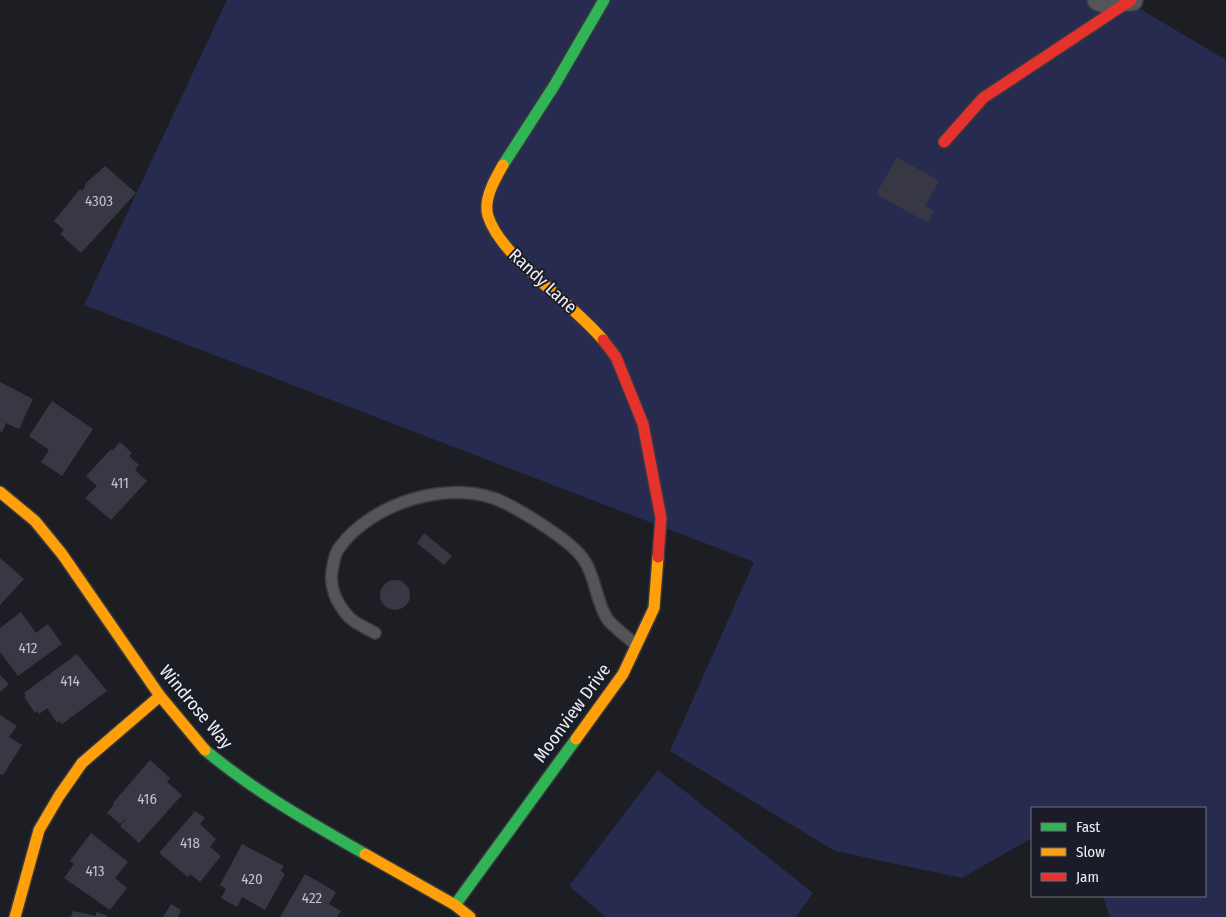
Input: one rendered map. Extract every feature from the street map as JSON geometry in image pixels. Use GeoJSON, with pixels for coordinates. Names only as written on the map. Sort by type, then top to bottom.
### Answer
{"type":"FeatureCollection","features":[{"type":"Feature","properties":{"kind":"street","name":"Randy Lane"},"geometry":{"type":"LineString","coordinates":[[604,0],[554,86],[503,164],[490,189],[488,215],[507,249],[589,323],[616,358],[644,424],[661,518]]}},
{"type":"Feature","properties":{"kind":"street"},"geometry":{"type":"LineString","coordinates":[[1098,0],[1104,2],[1132,0]]}},
{"type":"Feature","properties":{"kind":"street"},"geometry":{"type":"LineString","coordinates":[[944,142],[983,98],[1132,0]]}},
{"type":"Feature","properties":{"kind":"street","name":"Windrose Way"},"geometry":{"type":"LineString","coordinates":[[0,492],[35,521],[51,541],[160,696],[203,748],[236,777],[298,816],[455,905],[470,917]]}},
{"type":"Feature","properties":{"kind":"street","name":"Moonview Drive"},"geometry":{"type":"LineString","coordinates":[[455,905],[623,674],[654,608],[661,518]]}},
{"type":"Feature","properties":{"kind":"street"},"geometry":{"type":"LineString","coordinates":[[15,917],[40,830],[58,796],[82,763],[160,696]]}},
{"type":"Feature","properties":{"kind":"lane"},"geometry":{"type":"LineString","coordinates":[[375,633],[350,618],[334,596],[330,576],[338,549],[368,518],[403,502],[442,494],[475,492],[504,502],[533,519],[557,536],[584,560],[608,619],[636,645]]}},
{"type":"Feature","properties":{"kind":"shaded area"},"geometry":{"type":"Polygon","coordinates":[[[227,0],[1125,0],[1226,60],[1226,917],[1110,917],[1103,897],[1206,897],[1206,807],[1031,807],[1031,839],[962,878],[835,851],[670,751],[754,562],[84,305],[227,0]]]}},
{"type":"Feature","properties":{"kind":"shaded area"},"geometry":{"type":"Polygon","coordinates":[[[658,770],[813,893],[796,917],[606,917],[569,886],[658,770]]]}},
{"type":"Feature","properties":{"kind":"building"},"geometry":{"type":"Polygon","coordinates":[[[897,157],[939,181],[925,206],[934,211],[928,223],[876,194],[897,157]]]}},
{"type":"Feature","properties":{"kind":"building"},"geometry":{"type":"Polygon","coordinates":[[[105,166],[136,193],[81,253],[60,234],[64,230],[54,221],[80,189],[82,191],[85,184],[105,166]]]}},
{"type":"Feature","properties":{"kind":"building"},"geometry":{"type":"Polygon","coordinates":[[[0,382],[33,399],[19,429],[6,423],[2,432],[0,431],[0,382]]]}},
{"type":"Feature","properties":{"kind":"building"},"geometry":{"type":"Polygon","coordinates":[[[52,401],[93,429],[62,476],[41,462],[49,450],[29,436],[52,401]]]}},
{"type":"Feature","properties":{"kind":"building"},"geometry":{"type":"Polygon","coordinates":[[[120,442],[132,453],[129,456],[139,465],[135,470],[147,481],[111,520],[85,498],[97,486],[86,476],[120,442]]]}},
{"type":"Feature","properties":{"kind":"building"},"geometry":{"type":"Polygon","coordinates":[[[424,533],[452,556],[444,565],[417,543],[424,533]]]}},
{"type":"Feature","properties":{"kind":"building"},"geometry":{"type":"Polygon","coordinates":[[[0,558],[24,579],[0,605],[0,558]]]}},
{"type":"Feature","properties":{"kind":"building"},"geometry":{"type":"Polygon","coordinates":[[[395,580],[401,581],[409,589],[409,601],[401,609],[395,610],[389,609],[381,601],[380,595],[381,589],[389,581],[395,580]]]}},
{"type":"Feature","properties":{"kind":"building"},"geometry":{"type":"Polygon","coordinates":[[[21,612],[36,633],[48,624],[62,644],[18,676],[0,652],[0,628],[21,612]]]}},
{"type":"Feature","properties":{"kind":"building"},"geometry":{"type":"Polygon","coordinates":[[[77,654],[107,691],[62,724],[59,721],[57,723],[47,708],[39,714],[37,711],[35,713],[24,697],[26,696],[24,693],[77,654]]]}},
{"type":"Feature","properties":{"kind":"building"},"geometry":{"type":"Polygon","coordinates":[[[0,675],[9,684],[0,692],[0,675]]]}},
{"type":"Feature","properties":{"kind":"building"},"geometry":{"type":"Polygon","coordinates":[[[0,715],[17,726],[9,737],[22,745],[3,775],[0,774],[0,715]]]}},
{"type":"Feature","properties":{"kind":"building"},"geometry":{"type":"Polygon","coordinates":[[[150,760],[170,778],[167,782],[182,795],[139,843],[120,826],[128,817],[120,824],[107,813],[113,803],[150,760]]]}},
{"type":"Feature","properties":{"kind":"building"},"geometry":{"type":"Polygon","coordinates":[[[195,811],[205,818],[200,824],[216,839],[210,847],[221,856],[200,882],[190,874],[188,877],[159,853],[195,811]]]}},
{"type":"Feature","properties":{"kind":"building"},"geometry":{"type":"Polygon","coordinates":[[[91,833],[128,862],[115,878],[127,888],[110,910],[64,878],[74,864],[70,861],[91,833]]]}},
{"type":"Feature","properties":{"kind":"building"},"geometry":{"type":"Polygon","coordinates":[[[242,844],[284,866],[281,871],[285,874],[265,910],[242,897],[237,907],[221,898],[226,889],[220,885],[242,844]]]}},
{"type":"Feature","properties":{"kind":"building"},"geometry":{"type":"Polygon","coordinates":[[[305,874],[336,892],[329,904],[341,911],[337,917],[280,917],[305,874]]]}},
{"type":"Feature","properties":{"kind":"building"},"geometry":{"type":"Polygon","coordinates":[[[171,904],[181,910],[178,917],[163,917],[171,904]]]}},
{"type":"Feature","properties":{"kind":"building"},"geometry":{"type":"Polygon","coordinates":[[[73,911],[96,916],[96,912],[107,915],[107,917],[71,917],[73,911]]]}},
{"type":"Feature","properties":{"kind":"traffic: fast"},"geometry":{"type":"LineString","coordinates":[[503,165],[554,86],[604,0]]}},
{"type":"Feature","properties":{"kind":"traffic: fast"},"geometry":{"type":"LineString","coordinates":[[455,905],[576,739]]}},
{"type":"Feature","properties":{"kind":"traffic: fast"},"geometry":{"type":"LineString","coordinates":[[205,750],[262,792],[365,854]]}},
{"type":"Feature","properties":{"kind":"traffic: slow"},"geometry":{"type":"LineString","coordinates":[[503,165],[488,196],[487,203],[488,216],[495,232],[522,264],[603,340]]}},
{"type":"Feature","properties":{"kind":"traffic: slow"},"geometry":{"type":"LineString","coordinates":[[0,492],[35,521],[62,554],[160,696],[205,750]]}},
{"type":"Feature","properties":{"kind":"traffic: slow"},"geometry":{"type":"LineString","coordinates":[[576,739],[623,674],[654,608],[658,557]]}},
{"type":"Feature","properties":{"kind":"traffic: slow"},"geometry":{"type":"LineString","coordinates":[[15,917],[39,830],[59,796],[82,763],[160,696]]}},
{"type":"Feature","properties":{"kind":"traffic: slow"},"geometry":{"type":"LineString","coordinates":[[365,854],[455,905],[470,917]]}},
{"type":"Feature","properties":{"kind":"traffic: jam"},"geometry":{"type":"LineString","coordinates":[[944,142],[983,98],[1131,0]]}},
{"type":"Feature","properties":{"kind":"traffic: jam"},"geometry":{"type":"LineString","coordinates":[[603,340],[616,357],[643,424],[661,518],[658,557]]}}]}
